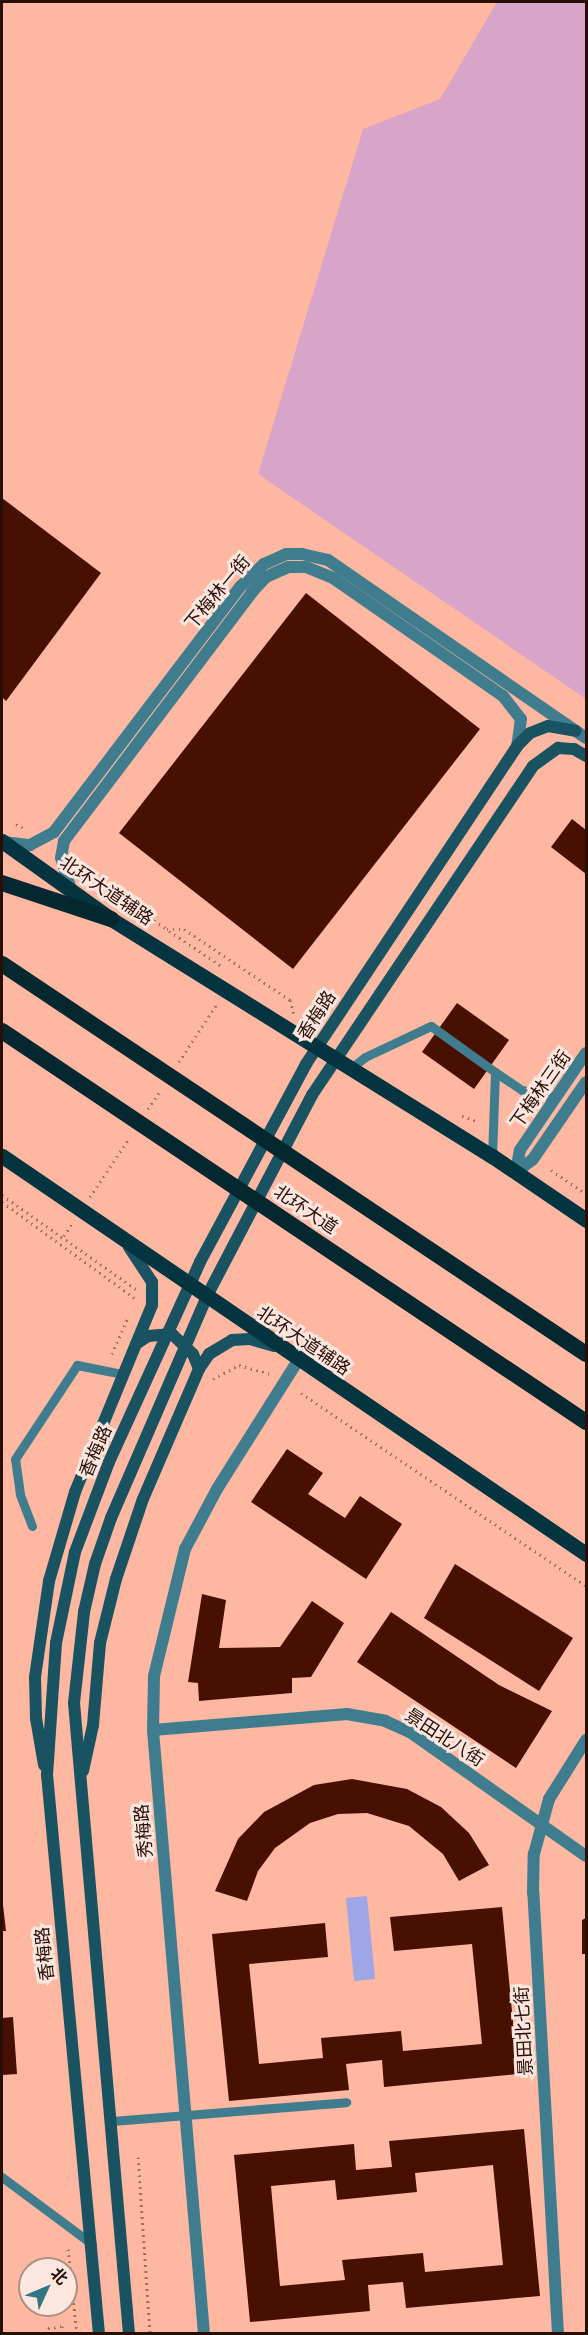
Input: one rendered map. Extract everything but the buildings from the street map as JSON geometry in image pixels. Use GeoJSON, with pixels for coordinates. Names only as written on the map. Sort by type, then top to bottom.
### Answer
{"type":"FeatureCollection","features":[{"type":"Feature","properties":{"kind":"highway"},"geometry":{"type":"LineString","coordinates":[[2,883],[111,919]]}},
{"type":"Feature","properties":{"kind":"highway","name":"北环大道"},"geometry":{"type":"LineString","coordinates":[[2,964],[586,1354]]}},
{"type":"Feature","properties":{"kind":"highway","name":"北环大道"},"geometry":{"type":"LineString","coordinates":[[2,1031],[586,1422]]}},
{"type":"Feature","properties":{"kind":"highway"},"geometry":{"type":"LineString","coordinates":[[571,1412],[586,1430]]}},
{"type":"Feature","properties":{"kind":"main road","name":"香梅路"},"geometry":{"type":"LineString","coordinates":[[99,2334],[92,2244],[58,1924],[47,1775],[49,1717],[62,1607],[75,1552],[105,1473],[217,1229],[326,1032],[517,746],[539,729],[558,726],[576,731]]}},
{"type":"Feature","properties":{"kind":"main road"},"geometry":{"type":"LineString","coordinates":[[129,2334],[74,1702],[84,1612],[95,1564],[120,1497],[208,1294],[270,1170],[344,1045],[528,773],[556,749],[574,749],[586,756]]}},
{"type":"Feature","properties":{"kind":"main road","name":"北环大道辅路"},"geometry":{"type":"LineString","coordinates":[[2,842],[111,919],[492,1156],[586,1220]]}},
{"type":"Feature","properties":{"kind":"main road","name":"北环大道辅路"},"geometry":{"type":"LineString","coordinates":[[2,1156],[586,1554]]}},
{"type":"Feature","properties":{"kind":"main road"},"geometry":{"type":"LineString","coordinates":[[47,1775],[36,1718],[35,1677],[43,1611],[58,1542],[152,1305],[152,1282],[121,1238]]}},
{"type":"Feature","properties":{"kind":"main road"},"geometry":{"type":"LineString","coordinates":[[136,1344],[159,1333],[172,1334],[193,1354],[198,1369]]}},
{"type":"Feature","properties":{"kind":"main road"},"geometry":{"type":"LineString","coordinates":[[81,1778],[92,1733],[100,1643],[117,1579],[143,1500],[198,1369],[209,1354],[232,1340],[250,1339],[284,1349]]}},
{"type":"Feature","properties":{"kind":"street","name":"下梅林一街"},"geometry":{"type":"LineString","coordinates":[[2,842],[30,844],[54,832],[241,586],[264,564],[286,555],[328,560],[586,738]]}},
{"type":"Feature","properties":{"kind":"street","name":"下梅林一街"},"geometry":{"type":"LineString","coordinates":[[72,891],[62,865],[64,841],[252,592],[266,577],[288,567],[306,567],[333,578],[503,696],[521,719],[517,746]]}},
{"type":"Feature","properties":{"kind":"street","name":"下梅林三街"},"geometry":{"type":"LineString","coordinates":[[516,1172],[520,1149],[586,1053]]}},
{"type":"Feature","properties":{"kind":"street","name":"下梅林三街"},"geometry":{"type":"LineString","coordinates":[[516,1172],[533,1159],[586,1082]]}},
{"type":"Feature","properties":{"kind":"street","name":"秀梅路"},"geometry":{"type":"LineString","coordinates":[[204,2334],[153,1730],[154,1676],[185,1550],[217,1489],[299,1359]]}},
{"type":"Feature","properties":{"kind":"street","name":"景田北八街"},"geometry":{"type":"LineString","coordinates":[[153,1730],[347,1714],[372,1717],[410,1732],[586,1856]]}},
{"type":"Feature","properties":{"kind":"street","name":"景田北七街"},"geometry":{"type":"LineString","coordinates":[[558,2334],[533,1893],[540,1822],[555,1788],[586,1740]]}},
{"type":"Feature","properties":{"kind":"lane"},"geometry":{"type":"LineString","coordinates":[[351,1068],[365,1057],[430,1026],[522,1090],[556,1098]]}},
{"type":"Feature","properties":{"kind":"lane"},"geometry":{"type":"LineString","coordinates":[[492,1156],[495,1072]]}},
{"type":"Feature","properties":{"kind":"lane"},"geometry":{"type":"LineString","coordinates":[[32,1526],[20,1494],[15,1459],[77,1365],[123,1374]]}},
{"type":"Feature","properties":{"kind":"lane"},"geometry":{"type":"LineString","coordinates":[[112,2121],[346,2102]]}},
{"type":"Feature","properties":{"kind":"lane"},"geometry":{"type":"LineString","coordinates":[[2,2177],[92,2244]]}},
{"type":"Feature","properties":{"kind":"path"},"geometry":{"type":"LineString","coordinates":[[89,877],[227,970]]}},
{"type":"Feature","properties":{"kind":"path"},"geometry":{"type":"LineString","coordinates":[[167,930],[184,929],[290,1000],[294,1014]]}},
{"type":"Feature","properties":{"kind":"path"},"geometry":{"type":"LineString","coordinates":[[172,1072],[224,995]]}},
{"type":"Feature","properties":{"kind":"path"},"geometry":{"type":"LineString","coordinates":[[147,1111],[166,1082]]}},
{"type":"Feature","properties":{"kind":"path"},"geometry":{"type":"LineString","coordinates":[[83,1207],[134,1130]]}},
{"type":"Feature","properties":{"kind":"path"},"geometry":{"type":"LineString","coordinates":[[551,1170],[586,1194]]}},
{"type":"Feature","properties":{"kind":"path"},"geometry":{"type":"LineString","coordinates":[[2,1195],[64,1236],[134,1286],[139,1292],[112,1354]]}},
{"type":"Feature","properties":{"kind":"path"},"geometry":{"type":"LineString","coordinates":[[2,1202],[136,1299]]}},
{"type":"Feature","properties":{"kind":"path"},"geometry":{"type":"LineString","coordinates":[[64,1236],[77,1217]]}},
{"type":"Feature","properties":{"kind":"path"},"geometry":{"type":"LineString","coordinates":[[209,1383],[218,1373],[239,1365],[271,1374]]}},
{"type":"Feature","properties":{"kind":"path"},"geometry":{"type":"LineString","coordinates":[[301,1393],[586,1586]]}},
{"type":"Feature","properties":{"kind":"path"},"geometry":{"type":"LineString","coordinates":[[138,2157],[150,2334]]}},
{"type":"Feature","properties":{"kind":"path"},"geometry":{"type":"LineString","coordinates":[[68,2249],[77,2334]]}},
{"type":"Feature","properties":{"kind":"path"},"geometry":{"type":"LineString","coordinates":[[48,2334],[48,2328],[62,2326],[63,2334]]}},
{"type":"Feature","properties":{"kind":"shaded area"},"geometry":{"type":"Polygon","coordinates":[[[497,2],[586,2],[586,699],[258,474],[363,129],[440,99],[497,2]]]}},
{"type":"Feature","properties":{"kind":"water"},"geometry":{"type":"Polygon","coordinates":[[[367,1896],[375,1979],[354,1981],[346,1898],[367,1896]]]}}]}
